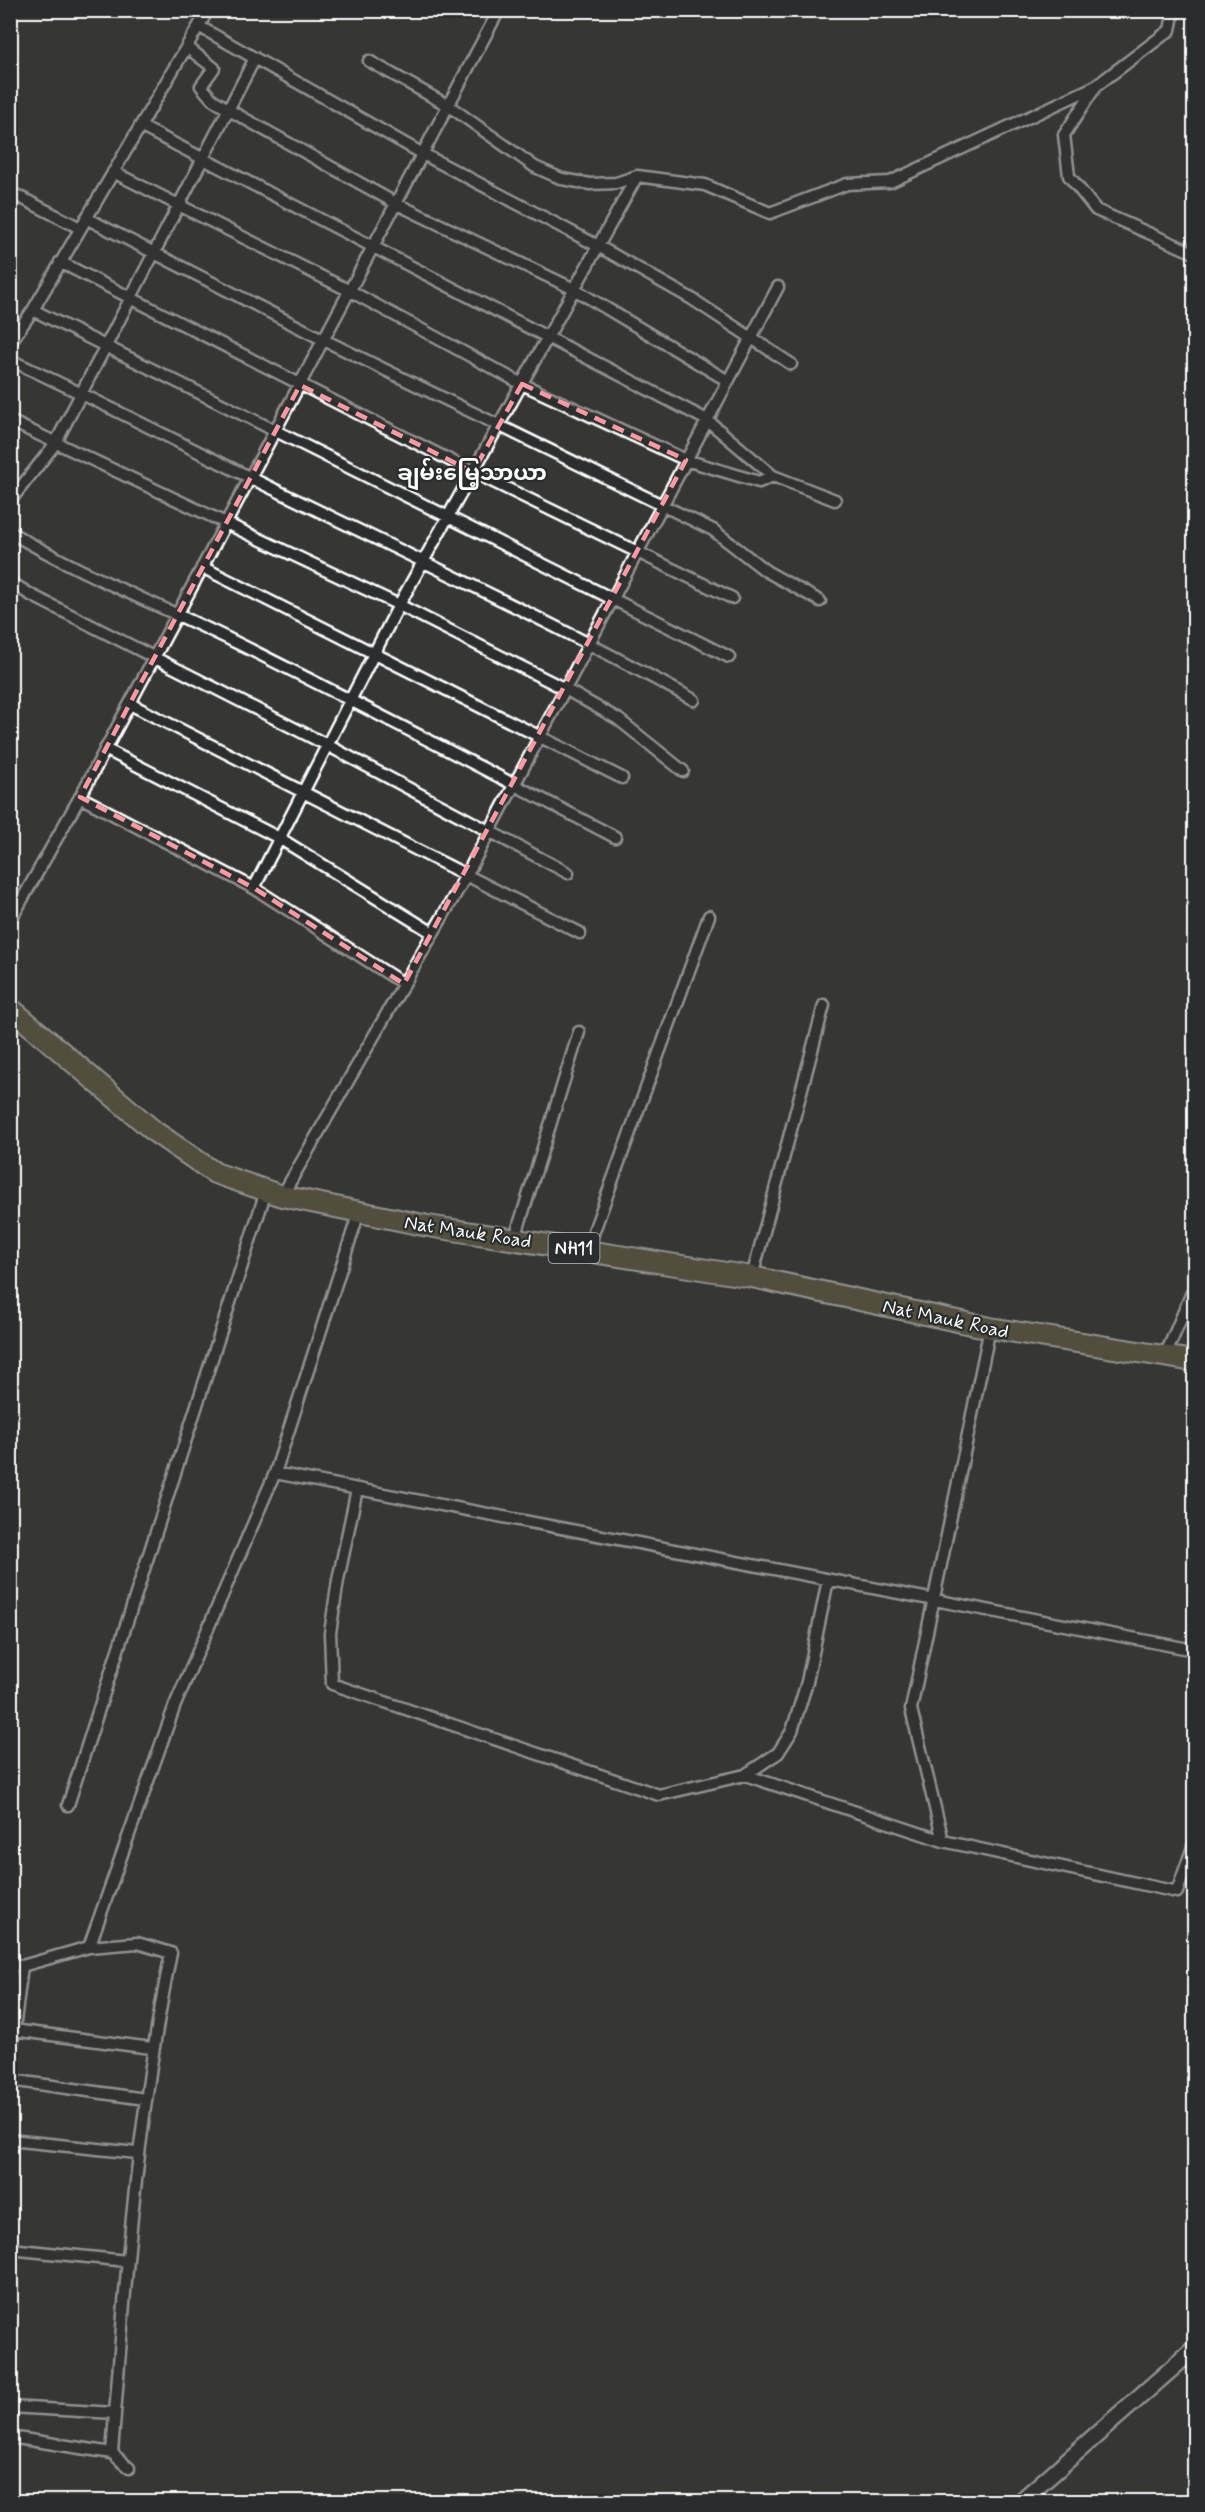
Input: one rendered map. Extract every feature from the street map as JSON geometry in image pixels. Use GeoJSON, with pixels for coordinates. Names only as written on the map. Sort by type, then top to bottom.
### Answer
{"type":"FeatureCollection","features":[{"type":"Feature","properties":{"kind":"highway","name":"Nat Mauk Road"},"geometry":{"type":"LineString","coordinates":[[10,1008],[155,1132],[214,1173],[274,1194],[428,1226],[752,1277],[990,1328],[1194,1361]]}},
{"type":"Feature","properties":{"kind":"street"},"geometry":{"type":"LineString","coordinates":[[10,343],[33,310],[188,48],[208,10]]}},
{"type":"Feature","properties":{"kind":"street"},"geometry":{"type":"LineString","coordinates":[[10,921],[130,704],[499,10]]}},
{"type":"Feature","properties":{"kind":"street"},"geometry":{"type":"LineString","coordinates":[[369,61],[449,106],[535,167],[562,179],[590,184],[616,183],[637,176],[705,185],[770,213],[847,184],[890,182],[1096,86],[1170,30],[1174,10]]}},
{"type":"Feature","properties":{"kind":"street"},"geometry":{"type":"LineString","coordinates":[[200,27],[423,154],[598,246],[692,299],[791,364]]}},
{"type":"Feature","properties":{"kind":"street"},"geometry":{"type":"LineString","coordinates":[[188,48],[214,68],[201,86],[212,99],[229,110],[397,204],[574,289],[728,381]]}},
{"type":"Feature","properties":{"kind":"street"},"geometry":{"type":"LineString","coordinates":[[10,501],[55,444],[156,254],[255,58]]}},
{"type":"Feature","properties":{"kind":"street"},"geometry":{"type":"LineString","coordinates":[[1096,86],[1064,135],[1069,176],[1096,210],[1194,254]]}},
{"type":"Feature","properties":{"kind":"street"},"geometry":{"type":"LineString","coordinates":[[140,126],[375,245],[546,339],[707,420],[773,476],[835,500]]}},
{"type":"Feature","properties":{"kind":"street"},"geometry":{"type":"LineString","coordinates":[[113,172],[350,291],[522,384],[687,460],[759,482],[773,476]]}},
{"type":"Feature","properties":{"kind":"street"},"geometry":{"type":"LineString","coordinates":[[254,888],[399,605],[637,176]]}},
{"type":"Feature","properties":{"kind":"street"},"geometry":{"type":"LineString","coordinates":[[10,192],[80,228]]}},
{"type":"Feature","properties":{"kind":"street"},"geometry":{"type":"LineString","coordinates":[[86,218],[324,340],[713,530],[766,571],[820,601]]}},
{"type":"Feature","properties":{"kind":"street"},"geometry":{"type":"LineString","coordinates":[[60,262],[473,472],[638,550],[732,598]]}},
{"type":"Feature","properties":{"kind":"street"},"geometry":{"type":"LineString","coordinates":[[68,1805],[274,1194],[404,984],[467,874],[778,286]]}},
{"type":"Feature","properties":{"kind":"street"},"geometry":{"type":"LineString","coordinates":[[33,310],[447,519],[613,598],[729,657]]}},
{"type":"Feature","properties":{"kind":"street"},"geometry":{"type":"LineString","coordinates":[[10,360],[82,392],[250,478],[590,642],[694,700]]}},
{"type":"Feature","properties":{"kind":"street"},"geometry":{"type":"LineString","coordinates":[[10,421],[399,605],[565,689],[618,719],[684,771]]}},
{"type":"Feature","properties":{"kind":"street"},"geometry":{"type":"LineString","coordinates":[[10,532],[54,558],[178,614],[350,699],[615,837]]}},
{"type":"Feature","properties":{"kind":"street"},"geometry":{"type":"LineString","coordinates":[[202,567],[622,778]]}},
{"type":"Feature","properties":{"kind":"street"},"geometry":{"type":"LineString","coordinates":[[10,582],[153,659],[327,745],[568,873]]}},
{"type":"Feature","properties":{"kind":"street"},"geometry":{"type":"LineString","coordinates":[[130,704],[580,933]]}},
{"type":"Feature","properties":{"kind":"street"},"geometry":{"type":"LineString","coordinates":[[105,749],[279,838],[433,933]]}},
{"type":"Feature","properties":{"kind":"street"},"geometry":{"type":"LineString","coordinates":[[80,797],[254,888],[404,984]]}},
{"type":"Feature","properties":{"kind":"street"},"geometry":{"type":"LineString","coordinates":[[587,1250],[709,916]]}},
{"type":"Feature","properties":{"kind":"street"},"geometry":{"type":"LineString","coordinates":[[752,1277],[824,1005]]}},
{"type":"Feature","properties":{"kind":"street"},"geometry":{"type":"LineString","coordinates":[[515,1238],[579,1032]]}},
{"type":"Feature","properties":{"kind":"street"},"geometry":{"type":"LineString","coordinates":[[89,1947],[174,1705],[275,1473],[359,1212]]}},
{"type":"Feature","properties":{"kind":"street"},"geometry":{"type":"LineString","coordinates":[[1165,1356],[1194,1288]]}},
{"type":"Feature","properties":{"kind":"street"},"geometry":{"type":"LineString","coordinates":[[943,1841],[911,1709],[990,1328]]}},
{"type":"Feature","properties":{"kind":"street"},"geometry":{"type":"LineString","coordinates":[[275,1473],[1194,1650]]}},
{"type":"Feature","properties":{"kind":"street"},"geometry":{"type":"LineString","coordinates":[[357,1489],[338,1580],[330,1633],[332,1684],[659,1796],[745,1775],[778,1753],[792,1731],[807,1682],[828,1580]]}},
{"type":"Feature","properties":{"kind":"street"},"geometry":{"type":"LineString","coordinates":[[745,1775],[943,1841],[1177,1892],[1194,1844]]}},
{"type":"Feature","properties":{"kind":"street"},"geometry":{"type":"LineString","coordinates":[[10,2061],[16,1964],[89,1947],[137,1943],[171,1953],[151,2048],[137,2153],[112,2453]]}},
{"type":"Feature","properties":{"kind":"street"},"geometry":{"type":"LineString","coordinates":[[13,2030],[151,2048]]}},
{"type":"Feature","properties":{"kind":"street"},"geometry":{"type":"LineString","coordinates":[[10,2080],[145,2099]]}},
{"type":"Feature","properties":{"kind":"street"},"geometry":{"type":"LineString","coordinates":[[10,2140],[137,2153]]}},
{"type":"Feature","properties":{"kind":"street"},"geometry":{"type":"LineString","coordinates":[[10,2249],[127,2261]]}},
{"type":"Feature","properties":{"kind":"street"},"geometry":{"type":"LineString","coordinates":[[1020,2502],[1194,2349]]}},
{"type":"Feature","properties":{"kind":"street"},"geometry":{"type":"LineString","coordinates":[[10,2407],[115,2413]]}},
{"type":"Feature","properties":{"kind":"street"},"geometry":{"type":"LineString","coordinates":[[10,2437],[112,2453],[129,2468]]}},
{"type":"Feature","properties":{"kind":"highlighted area"},"geometry":{"type":"Polygon","coordinates":[[[522,384],[686,460],[404,984],[254,888],[80,797],[300,385],[473,472],[522,384]]]}},
{"type":"Feature","properties":{"kind":"district","name":"ချမ်းမြေ့သာယာ"},"geometry":{"type":"Point","coordinates":[472,472]}}]}
